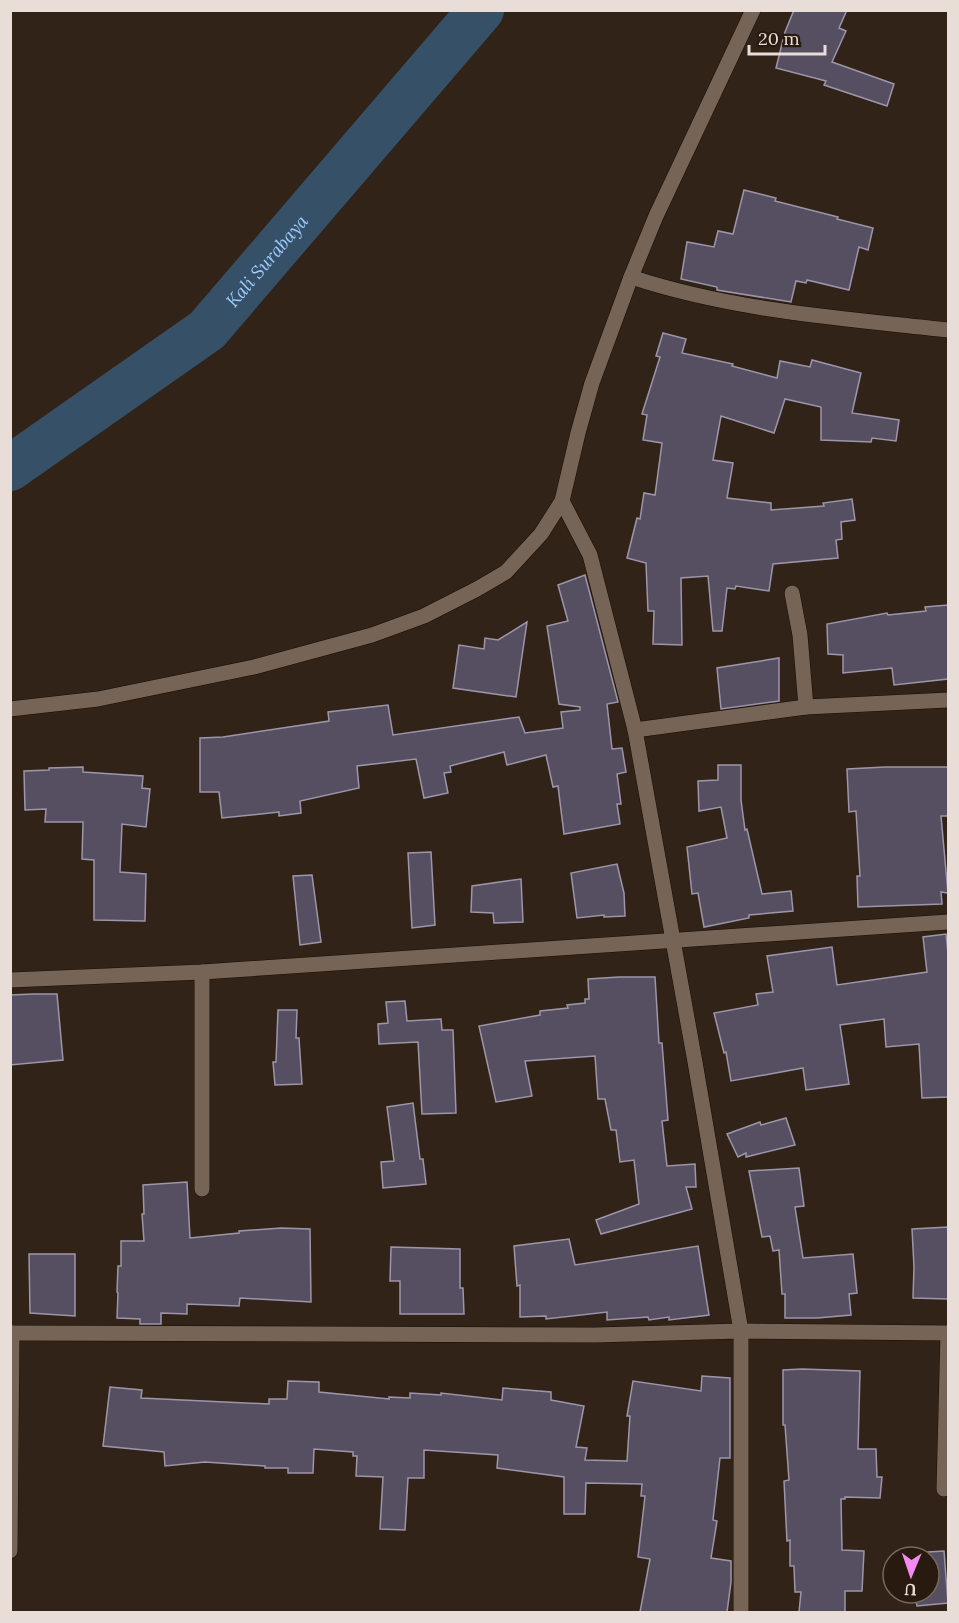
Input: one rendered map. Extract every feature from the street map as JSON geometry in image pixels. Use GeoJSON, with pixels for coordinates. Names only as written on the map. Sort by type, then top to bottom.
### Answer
{"type":"FeatureCollection","features":[{"type":"Feature","properties":{"kind":"street"},"geometry":{"type":"LineString","coordinates":[[10,709],[98,699],[254,667],[372,635],[424,616],[506,572],[541,534],[562,501],[592,383],[631,277],[656,216],[753,10]]}},
{"type":"Feature","properties":{"kind":"street"},"geometry":{"type":"LineString","coordinates":[[631,277],[669,290],[742,306],[948,330]]}},
{"type":"Feature","properties":{"kind":"street"},"geometry":{"type":"LineString","coordinates":[[562,501],[590,555],[635,730],[741,1331],[741,1612]]}},
{"type":"Feature","properties":{"kind":"street"},"geometry":{"type":"LineString","coordinates":[[792,594],[800,635],[806,707]]}},
{"type":"Feature","properties":{"kind":"street"},"geometry":{"type":"LineString","coordinates":[[635,730],[806,707],[948,700]]}},
{"type":"Feature","properties":{"kind":"street"},"geometry":{"type":"LineString","coordinates":[[10,980],[202,972],[948,922]]}},
{"type":"Feature","properties":{"kind":"street"},"geometry":{"type":"LineString","coordinates":[[202,972],[202,1189]]}},
{"type":"Feature","properties":{"kind":"street"},"geometry":{"type":"LineString","coordinates":[[10,1551],[11,1333],[595,1335],[741,1331],[948,1333],[944,1489]]}},
{"type":"Feature","properties":{"kind":"building"},"geometry":{"type":"Polygon","coordinates":[[[794,10],[847,10],[839,28],[846,31],[832,62],[894,84],[887,106],[824,85],[826,81],[776,68],[785,32],[794,10]]]}},
{"type":"Feature","properties":{"kind":"building"},"geometry":{"type":"Polygon","coordinates":[[[744,190],[873,228],[868,250],[859,247],[849,290],[807,280],[806,283],[796,281],[791,302],[717,290],[717,287],[681,279],[687,242],[714,247],[718,231],[733,234],[744,190]]]}},
{"type":"Feature","properties":{"kind":"building"},"geometry":{"type":"Polygon","coordinates":[[[663,333],[686,339],[682,353],[733,364],[732,366],[777,378],[780,361],[810,367],[812,360],[861,373],[852,413],[899,420],[896,441],[872,438],[871,442],[821,440],[821,407],[785,399],[774,433],[721,416],[713,460],[733,463],[727,498],[771,503],[771,510],[824,506],[823,503],[852,499],[855,520],[841,522],[842,539],[836,540],[838,558],[773,564],[769,591],[736,586],[735,589],[727,588],[722,631],[713,631],[708,576],[681,578],[682,645],[653,644],[654,611],[648,611],[646,563],[627,558],[637,518],[640,519],[644,493],[655,495],[662,443],[643,440],[647,415],[642,414],[660,357],[656,356],[663,333]]]}},
{"type":"Feature","properties":{"kind":"building"},"geometry":{"type":"Polygon","coordinates":[[[585,575],[618,702],[607,704],[612,749],[622,748],[626,772],[617,774],[621,804],[617,804],[620,824],[564,834],[558,786],[553,787],[546,755],[507,765],[504,752],[450,766],[451,772],[444,773],[448,793],[424,798],[416,759],[357,766],[359,788],[300,801],[301,813],[279,816],[279,812],[222,818],[219,792],[200,792],[200,738],[223,737],[329,721],[328,712],[388,705],[393,735],[519,717],[525,733],[563,728],[561,712],[580,710],[580,707],[559,704],[547,626],[568,621],[558,585],[585,575]]]}},
{"type":"Feature","properties":{"kind":"building"},"geometry":{"type":"Polygon","coordinates":[[[948,605],[948,679],[894,685],[892,668],[843,673],[843,655],[828,654],[827,624],[887,613],[888,615],[926,611],[925,607],[948,605]]]}},
{"type":"Feature","properties":{"kind":"building"},"geometry":{"type":"Polygon","coordinates":[[[527,622],[516,697],[453,688],[459,645],[484,649],[485,638],[498,640],[527,622]]]}},
{"type":"Feature","properties":{"kind":"building"},"geometry":{"type":"Polygon","coordinates":[[[779,658],[779,701],[721,709],[717,668],[779,658]]]}},
{"type":"Feature","properties":{"kind":"building"},"geometry":{"type":"Polygon","coordinates":[[[718,765],[741,765],[741,800],[745,830],[747,829],[762,894],[791,891],[793,911],[749,915],[749,918],[704,927],[698,893],[692,894],[687,847],[727,838],[721,807],[699,811],[698,781],[718,780],[718,765]]]}},
{"type":"Feature","properties":{"kind":"building"},"geometry":{"type":"Polygon","coordinates":[[[83,767],[83,772],[143,776],[142,788],[150,789],[146,827],[122,824],[120,872],[146,874],[145,921],[94,920],[94,860],[82,859],[83,822],[45,822],[46,809],[25,810],[24,771],[83,767]]]}},
{"type":"Feature","properties":{"kind":"building"},"geometry":{"type":"Polygon","coordinates":[[[948,767],[948,816],[941,816],[948,893],[941,892],[942,904],[858,907],[857,876],[860,876],[856,811],[849,812],[847,769],[948,767]]]}},
{"type":"Feature","properties":{"kind":"building"},"geometry":{"type":"Polygon","coordinates":[[[431,852],[435,925],[412,928],[408,853],[431,852]]]}},
{"type":"Feature","properties":{"kind":"building"},"geometry":{"type":"Polygon","coordinates":[[[617,864],[624,893],[625,916],[604,917],[604,915],[577,918],[571,873],[617,864]]]}},
{"type":"Feature","properties":{"kind":"building"},"geometry":{"type":"Polygon","coordinates":[[[312,875],[321,942],[300,945],[293,876],[312,875]]]}},
{"type":"Feature","properties":{"kind":"building"},"geometry":{"type":"Polygon","coordinates":[[[521,879],[523,922],[494,923],[493,913],[471,912],[472,886],[521,879]]]}},
{"type":"Feature","properties":{"kind":"building"},"geometry":{"type":"Polygon","coordinates":[[[946,934],[948,1097],[922,1098],[919,1044],[886,1047],[884,1019],[840,1025],[849,1084],[806,1090],[803,1068],[731,1081],[726,1052],[724,1053],[714,1013],[758,1005],[756,994],[773,992],[767,956],[832,947],[837,985],[927,972],[923,937],[946,934]]]}},
{"type":"Feature","properties":{"kind":"building"},"geometry":{"type":"Polygon","coordinates":[[[655,977],[659,1043],[662,1043],[668,1120],[662,1121],[667,1166],[695,1164],[696,1187],[686,1187],[692,1209],[601,1234],[596,1220],[639,1204],[634,1160],[620,1162],[616,1130],[611,1130],[605,1099],[598,1099],[595,1056],[525,1061],[532,1096],[496,1102],[479,1026],[540,1015],[540,1011],[568,1008],[567,1005],[585,1003],[585,999],[589,999],[588,979],[655,977]]]}},
{"type":"Feature","properties":{"kind":"building"},"geometry":{"type":"Polygon","coordinates":[[[57,994],[63,1060],[10,1065],[10,995],[57,994]]]}},
{"type":"Feature","properties":{"kind":"building"},"geometry":{"type":"Polygon","coordinates":[[[405,1001],[407,1021],[441,1019],[442,1030],[453,1030],[456,1113],[422,1114],[418,1042],[379,1044],[378,1024],[388,1023],[386,1002],[405,1001]]]}},
{"type":"Feature","properties":{"kind":"building"},"geometry":{"type":"Polygon","coordinates":[[[278,1010],[297,1010],[296,1038],[299,1038],[302,1084],[275,1085],[273,1062],[276,1062],[278,1010]]]}},
{"type":"Feature","properties":{"kind":"building"},"geometry":{"type":"Polygon","coordinates":[[[413,1103],[420,1159],[423,1159],[426,1184],[383,1188],[381,1162],[394,1161],[387,1107],[413,1103]]]}},
{"type":"Feature","properties":{"kind":"building"},"geometry":{"type":"Polygon","coordinates":[[[786,1118],[795,1145],[746,1157],[746,1153],[738,1157],[727,1134],[760,1122],[761,1125],[786,1118]]]}},
{"type":"Feature","properties":{"kind":"building"},"geometry":{"type":"Polygon","coordinates":[[[799,1168],[804,1206],[795,1207],[803,1258],[853,1254],[857,1293],[849,1294],[851,1315],[785,1318],[785,1294],[782,1294],[779,1250],[773,1251],[770,1236],[762,1237],[749,1171],[799,1168]]]}},
{"type":"Feature","properties":{"kind":"building"},"geometry":{"type":"Polygon","coordinates":[[[187,1182],[190,1238],[239,1233],[239,1231],[281,1228],[310,1229],[311,1302],[240,1298],[239,1306],[187,1304],[187,1314],[161,1313],[161,1324],[140,1324],[140,1319],[117,1318],[121,1241],[144,1241],[143,1185],[187,1182]]]}},
{"type":"Feature","properties":{"kind":"building"},"geometry":{"type":"Polygon","coordinates":[[[948,1227],[948,1299],[913,1298],[912,1229],[948,1227]]]}},
{"type":"Feature","properties":{"kind":"building"},"geometry":{"type":"Polygon","coordinates":[[[569,1239],[575,1265],[698,1246],[709,1315],[669,1320],[669,1317],[649,1320],[648,1317],[607,1320],[607,1312],[546,1319],[546,1316],[520,1317],[520,1285],[517,1286],[514,1246],[569,1239]]]}},
{"type":"Feature","properties":{"kind":"building"},"geometry":{"type":"Polygon","coordinates":[[[391,1247],[460,1249],[460,1288],[463,1288],[464,1314],[400,1314],[400,1281],[390,1281],[391,1247]]]}},
{"type":"Feature","properties":{"kind":"building"},"geometry":{"type":"Polygon","coordinates":[[[29,1254],[75,1254],[75,1316],[30,1313],[29,1254]]]}},
{"type":"Feature","properties":{"kind":"building"},"geometry":{"type":"Polygon","coordinates":[[[783,1370],[860,1371],[858,1449],[876,1449],[877,1477],[882,1477],[880,1498],[845,1497],[841,1499],[842,1550],[864,1551],[862,1591],[845,1591],[845,1612],[799,1612],[801,1592],[795,1592],[794,1566],[790,1566],[790,1540],[787,1541],[784,1481],[789,1480],[785,1425],[783,1425],[783,1370]]]}},
{"type":"Feature","properties":{"kind":"building"},"geometry":{"type":"Polygon","coordinates":[[[702,1376],[730,1378],[730,1458],[720,1458],[713,1520],[717,1521],[711,1558],[731,1561],[727,1612],[640,1612],[650,1559],[638,1557],[645,1496],[641,1496],[642,1484],[586,1483],[585,1514],[564,1514],[564,1477],[497,1468],[498,1455],[424,1450],[424,1478],[408,1478],[405,1530],[380,1529],[383,1477],[356,1476],[357,1456],[353,1456],[353,1452],[314,1449],[313,1473],[288,1473],[288,1468],[205,1462],[165,1466],[164,1452],[103,1446],[110,1387],[142,1390],[141,1398],[269,1404],[269,1399],[287,1399],[288,1381],[319,1382],[319,1392],[389,1399],[389,1397],[410,1398],[410,1393],[441,1395],[441,1393],[502,1400],[503,1388],[551,1392],[551,1400],[584,1406],[576,1447],[587,1448],[585,1460],[627,1461],[630,1416],[627,1416],[633,1381],[701,1391],[702,1376]]]}},
{"type":"Feature","properties":{"kind":"building"},"geometry":{"type":"Polygon","coordinates":[[[941,1551],[944,1551],[948,1603],[941,1604],[941,1551]]]}},
{"type":"Feature","properties":{"kind":"waterway","name":"Kali Surabaya"},"geometry":{"type":"LineString","coordinates":[[10,468],[207,330],[481,10]]}}]}
